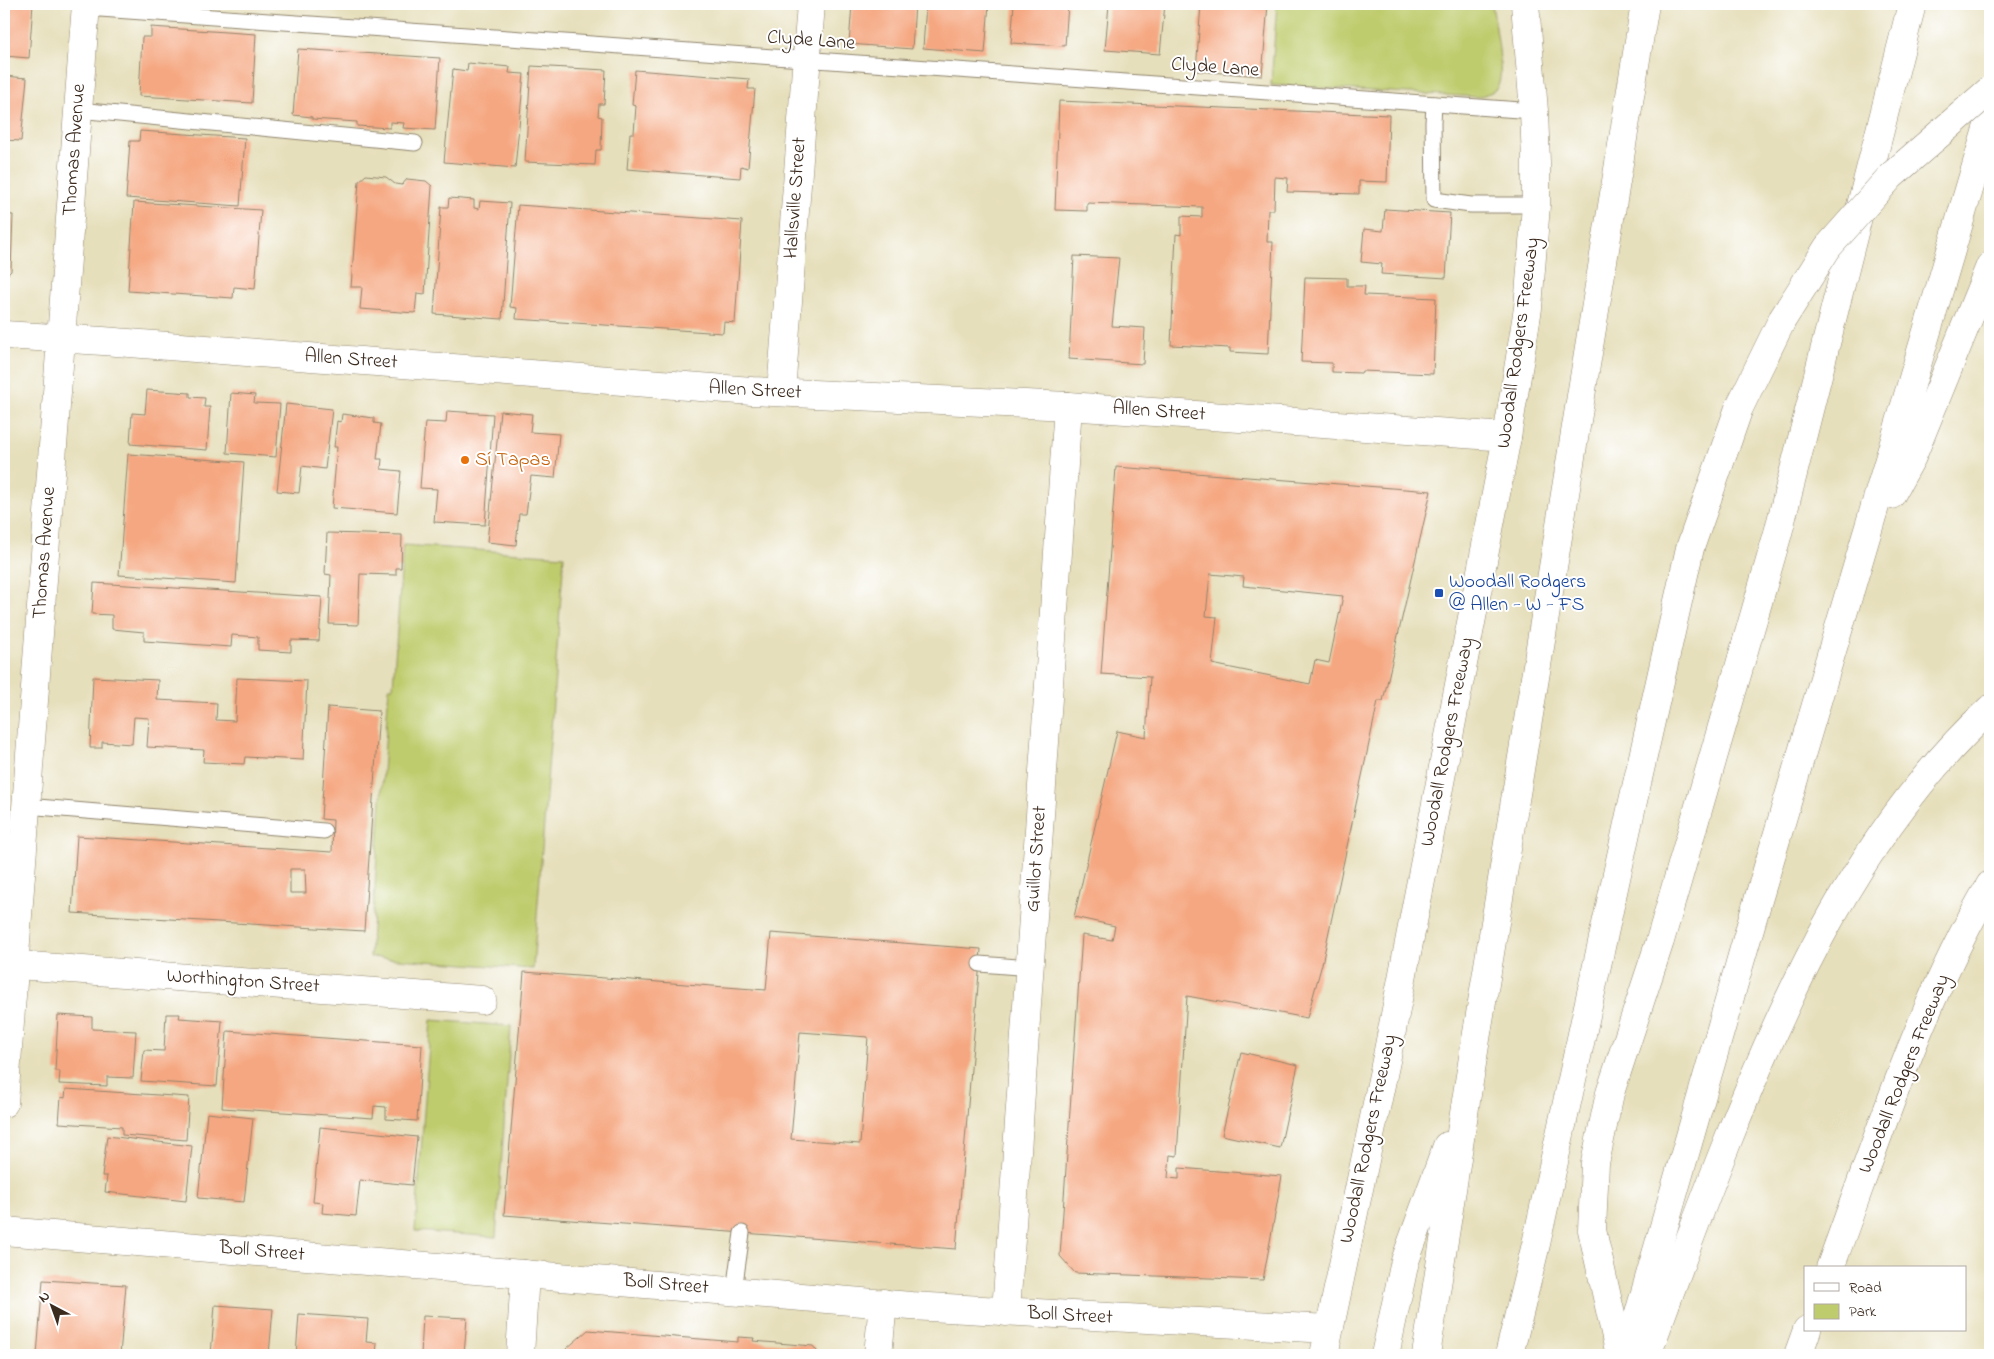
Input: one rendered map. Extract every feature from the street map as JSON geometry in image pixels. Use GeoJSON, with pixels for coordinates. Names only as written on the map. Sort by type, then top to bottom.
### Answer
{"type":"FeatureCollection","features":[{"type":"Feature","properties":{"kind":"main road","name":"Hallsville Street"},"geometry":{"type":"LineString","coordinates":[[780,392],[811,4]]}},
{"type":"Feature","properties":{"kind":"main road","name":"Woodall Rodgers Freeway"},"geometry":{"type":"LineString","coordinates":[[1324,1355],[1387,1056],[1507,437],[1528,308],[1536,205],[1534,111],[1525,4]]}},
{"type":"Feature","properties":{"kind":"main road"},"geometry":{"type":"LineString","coordinates":[[1426,1355],[1645,4]]}},
{"type":"Feature","properties":{"kind":"main road"},"geometry":{"type":"LineString","coordinates":[[1620,1355],[1592,1230],[1595,1163],[1610,1093],[1660,941],[1778,532],[1912,4]]}},
{"type":"Feature","properties":{"kind":"main road","name":"Thomas Avenue"},"geometry":{"type":"LineString","coordinates":[[4,1103],[9,964],[26,806],[86,6]]}},
{"type":"Feature","properties":{"kind":"main road"},"geometry":{"type":"LineString","coordinates":[[1509,1355],[1536,1244],[1690,548],[1739,408],[1782,320],[1828,248],[1891,176],[1990,90]]}},
{"type":"Feature","properties":{"kind":"main road"},"geometry":{"type":"LineString","coordinates":[[1627,1355],[1756,908],[1990,119]]}},
{"type":"Feature","properties":{"kind":"main road"},"geometry":{"type":"LineString","coordinates":[[1868,535],[1912,457],[1990,266]]}},
{"type":"Feature","properties":{"kind":"main road","name":"Allen Street"},"geometry":{"type":"LineString","coordinates":[[4,336],[780,392],[1068,406],[1507,437]]}},
{"type":"Feature","properties":{"kind":"main road","name":"Guillot Street"},"geometry":{"type":"LineString","coordinates":[[1006,1312],[1068,406]]}},
{"type":"Feature","properties":{"kind":"main road"},"geometry":{"type":"LineString","coordinates":[[1647,1355],[1692,1232],[1760,1059],[1824,928],[1870,852],[1896,817],[1952,748],[1990,709]]}},
{"type":"Feature","properties":{"kind":"main road","name":"Woodall Rodgers Freeway"},"geometry":{"type":"LineString","coordinates":[[1831,1266],[1919,1028],[1973,914],[1990,885]]}},
{"type":"Feature","properties":{"kind":"main road","name":"Worthington Street"},"geometry":{"type":"LineString","coordinates":[[9,964],[482,1000]]}},
{"type":"Feature","properties":{"kind":"main road"},"geometry":{"type":"LineString","coordinates":[[1385,1355],[1405,1261],[1468,1088]]}},
{"type":"Feature","properties":{"kind":"main road","name":"Boll Street"},"geometry":{"type":"LineString","coordinates":[[4,1231],[883,1303],[1006,1312],[1329,1329]]}},
{"type":"Feature","properties":{"kind":"main road"},"geometry":{"type":"LineString","coordinates":[[520,1355],[525,1274]]}},
{"type":"Feature","properties":{"kind":"main road"},"geometry":{"type":"LineString","coordinates":[[878,1355],[883,1303]]}},
{"type":"Feature","properties":{"kind":"main road"},"geometry":{"type":"LineString","coordinates":[[1798,1355],[1806,1332]]}},
{"type":"Feature","properties":{"kind":"lane","name":"Clyde Lane"},"geometry":{"type":"LineString","coordinates":[[86,6],[807,60],[1534,111]]}},
{"type":"Feature","properties":{"kind":"lane"},"geometry":{"type":"LineString","coordinates":[[1434,104],[1434,200],[1471,205],[1536,205]]}},
{"type":"Feature","properties":{"kind":"lane"},"geometry":{"type":"LineString","coordinates":[[78,110],[415,143]]}},
{"type":"Feature","properties":{"kind":"lane"},"geometry":{"type":"LineString","coordinates":[[26,806],[324,830]]}},
{"type":"Feature","properties":{"kind":"lane"},"geometry":{"type":"LineString","coordinates":[[980,964],[1029,968]]}},
{"type":"Feature","properties":{"kind":"lane"},"geometry":{"type":"LineString","coordinates":[[734,1291],[742,1233]]}},
{"type":"Feature","properties":{"kind":"green space"},"geometry":{"type":"Polygon","coordinates":[[[1277,4],[1492,4],[1500,62],[1499,83],[1496,89],[1490,93],[1478,97],[1271,85],[1277,4]]]}},
{"type":"Feature","properties":{"kind":"green space"},"geometry":{"type":"Polygon","coordinates":[[[403,545],[564,556],[533,969],[370,957],[389,687],[393,687],[403,545]]]}},
{"type":"Feature","properties":{"kind":"green space"},"geometry":{"type":"Polygon","coordinates":[[[431,1020],[511,1026],[496,1237],[415,1231],[431,1020]]]}},
{"type":"Feature","properties":{"kind":"building"},"geometry":{"type":"Polygon","coordinates":[[[4,4],[33,4],[29,58],[4,56],[4,4]]]}},
{"type":"Feature","properties":{"kind":"building"},"geometry":{"type":"Polygon","coordinates":[[[852,4],[915,4],[912,49],[849,44],[852,4]]]}},
{"type":"Feature","properties":{"kind":"building"},"geometry":{"type":"Polygon","coordinates":[[[926,4],[989,4],[985,53],[923,48],[926,4]]]}},
{"type":"Feature","properties":{"kind":"building"},"geometry":{"type":"Polygon","coordinates":[[[1014,4],[1068,4],[1065,46],[1011,43],[1014,4]]]}},
{"type":"Feature","properties":{"kind":"building"},"geometry":{"type":"Polygon","coordinates":[[[1109,4],[1165,4],[1160,54],[1105,50],[1109,4]]]}},
{"type":"Feature","properties":{"kind":"building"},"geometry":{"type":"Polygon","coordinates":[[[1201,4],[1268,4],[1262,76],[1196,71],[1201,4]]]}},
{"type":"Feature","properties":{"kind":"building"},"geometry":{"type":"Polygon","coordinates":[[[151,27],[256,34],[252,103],[139,96],[142,37],[151,37],[151,27]]]}},
{"type":"Feature","properties":{"kind":"building"},"geometry":{"type":"Polygon","coordinates":[[[298,49],[440,58],[435,130],[403,128],[404,123],[390,122],[390,128],[357,126],[357,122],[312,119],[312,117],[293,115],[298,49]]]}},
{"type":"Feature","properties":{"kind":"building"},"geometry":{"type":"Polygon","coordinates":[[[468,63],[510,67],[509,73],[524,74],[515,168],[444,162],[453,69],[467,71],[468,63]]]}},
{"type":"Feature","properties":{"kind":"building"},"geometry":{"type":"Polygon","coordinates":[[[531,66],[606,70],[604,104],[599,104],[598,116],[602,117],[601,150],[596,150],[595,165],[525,162],[531,66]]]}},
{"type":"Feature","properties":{"kind":"building"},"geometry":{"type":"Polygon","coordinates":[[[635,70],[749,79],[748,89],[755,89],[748,168],[741,166],[740,178],[627,169],[630,133],[634,133],[636,106],[632,105],[635,70]]]}},
{"type":"Feature","properties":{"kind":"building"},"geometry":{"type":"Polygon","coordinates":[[[4,76],[27,78],[21,141],[4,140],[4,76]]]}},
{"type":"Feature","properties":{"kind":"building"},"geometry":{"type":"Polygon","coordinates":[[[1059,101],[1389,115],[1387,182],[1359,181],[1359,194],[1287,192],[1288,178],[1275,177],[1274,210],[1268,210],[1267,242],[1273,242],[1268,354],[1230,352],[1230,348],[1171,345],[1176,234],[1181,235],[1181,216],[1202,217],[1202,207],[1087,203],[1087,211],[1055,210],[1059,101]]]}},
{"type":"Feature","properties":{"kind":"building"},"geometry":{"type":"Polygon","coordinates":[[[140,131],[245,138],[240,206],[126,198],[130,141],[139,141],[140,131]]]}},
{"type":"Feature","properties":{"kind":"building"},"geometry":{"type":"Polygon","coordinates":[[[366,175],[386,177],[395,184],[402,185],[407,179],[426,181],[432,186],[425,294],[417,293],[415,313],[360,309],[362,287],[351,287],[359,181],[366,175]]]}},
{"type":"Feature","properties":{"kind":"building"},"geometry":{"type":"Polygon","coordinates":[[[449,198],[474,200],[474,208],[479,209],[480,201],[510,203],[502,319],[434,314],[441,207],[448,207],[449,198]]]}},
{"type":"Feature","properties":{"kind":"building"},"geometry":{"type":"Polygon","coordinates":[[[134,202],[261,210],[255,289],[234,287],[233,298],[128,291],[134,202]]]}},
{"type":"Feature","properties":{"kind":"building"},"geometry":{"type":"Polygon","coordinates":[[[518,205],[742,221],[735,323],[724,322],[723,333],[516,319],[517,308],[510,307],[518,205]]]}},
{"type":"Feature","properties":{"kind":"building"},"geometry":{"type":"Polygon","coordinates":[[[1385,209],[1450,213],[1446,278],[1381,274],[1382,264],[1361,262],[1364,229],[1383,231],[1385,209]]]}},
{"type":"Feature","properties":{"kind":"building"},"geometry":{"type":"Polygon","coordinates":[[[4,214],[13,215],[11,271],[4,278],[4,214]]]}},
{"type":"Feature","properties":{"kind":"building"},"geometry":{"type":"Polygon","coordinates":[[[1074,256],[1119,258],[1112,326],[1145,328],[1143,364],[1069,359],[1074,256]]]}},
{"type":"Feature","properties":{"kind":"building"},"geometry":{"type":"Polygon","coordinates":[[[1305,277],[1347,278],[1347,286],[1365,286],[1364,295],[1436,298],[1433,374],[1362,371],[1361,373],[1332,372],[1332,363],[1301,362],[1305,277]]]}},
{"type":"Feature","properties":{"kind":"building"},"geometry":{"type":"Polygon","coordinates":[[[147,390],[190,393],[190,397],[205,398],[204,407],[210,407],[207,450],[130,444],[132,413],[145,414],[147,390]]]}},
{"type":"Feature","properties":{"kind":"building"},"geometry":{"type":"Polygon","coordinates":[[[231,393],[255,395],[254,403],[280,404],[276,457],[227,453],[231,393]]]}},
{"type":"Feature","properties":{"kind":"building"},"geometry":{"type":"Polygon","coordinates":[[[286,404],[332,409],[325,469],[302,466],[299,493],[277,491],[286,404]]]}},
{"type":"Feature","properties":{"kind":"building"},"geometry":{"type":"Polygon","coordinates":[[[447,411],[493,414],[485,525],[434,522],[437,489],[420,488],[425,422],[446,423],[447,411]]]}},
{"type":"Feature","properties":{"kind":"building"},"geometry":{"type":"Polygon","coordinates":[[[500,411],[532,414],[530,432],[559,434],[555,478],[531,476],[526,514],[519,514],[516,545],[487,542],[500,411]]]}},
{"type":"Feature","properties":{"kind":"building"},"geometry":{"type":"Polygon","coordinates":[[[342,414],[374,418],[374,423],[381,424],[377,459],[382,459],[381,469],[401,471],[397,513],[332,508],[337,447],[334,447],[337,421],[341,422],[342,414]]]}},
{"type":"Feature","properties":{"kind":"building"},"geometry":{"type":"Polygon","coordinates":[[[128,454],[244,462],[236,583],[119,575],[128,454]]]}},
{"type":"Feature","properties":{"kind":"building"},"geometry":{"type":"Polygon","coordinates":[[[1116,467],[1431,491],[1383,701],[1378,701],[1322,964],[1307,1018],[1187,996],[1177,1156],[1170,1155],[1168,1178],[1179,1179],[1179,1168],[1282,1176],[1263,1280],[1075,1273],[1060,1256],[1082,935],[1112,940],[1115,926],[1074,917],[1117,731],[1146,737],[1150,677],[1101,674],[1116,467]],[[1210,574],[1206,616],[1217,617],[1212,664],[1310,684],[1315,660],[1329,663],[1343,596],[1243,586],[1244,577],[1210,574]]]}},
{"type":"Feature","properties":{"kind":"building"},"geometry":{"type":"Polygon","coordinates":[[[327,533],[402,535],[401,568],[396,568],[396,575],[360,574],[358,625],[329,624],[331,575],[325,574],[327,533]]]}},
{"type":"Feature","properties":{"kind":"building"},"geometry":{"type":"Polygon","coordinates":[[[94,583],[322,597],[319,641],[291,640],[291,652],[258,650],[258,637],[232,635],[231,647],[144,641],[144,632],[112,629],[112,615],[92,614],[94,583]]]}},
{"type":"Feature","properties":{"kind":"building"},"geometry":{"type":"Polygon","coordinates":[[[93,677],[158,680],[157,700],[217,703],[216,720],[235,721],[237,678],[307,681],[303,760],[245,757],[244,764],[203,762],[204,750],[147,747],[149,718],[134,717],[132,744],[102,742],[102,748],[90,748],[93,677]]]}},
{"type":"Feature","properties":{"kind":"building"},"geometry":{"type":"Polygon","coordinates":[[[328,707],[379,711],[364,931],[72,913],[77,836],[332,852],[333,820],[321,819],[328,707]],[[290,869],[290,893],[306,893],[305,869],[290,869]]]}},
{"type":"Feature","properties":{"kind":"building"},"geometry":{"type":"Polygon","coordinates":[[[771,933],[981,949],[956,1249],[504,1215],[524,972],[766,990],[771,933]],[[800,1032],[791,1139],[860,1144],[868,1037],[800,1032]]]}},
{"type":"Feature","properties":{"kind":"building"},"geometry":{"type":"Polygon","coordinates":[[[166,1014],[180,1014],[179,1018],[222,1021],[217,1086],[141,1081],[144,1050],[164,1051],[166,1014]]]}},
{"type":"Feature","properties":{"kind":"building"},"geometry":{"type":"Polygon","coordinates":[[[58,1015],[92,1017],[92,1029],[136,1031],[133,1078],[107,1077],[107,1086],[59,1084],[60,1071],[55,1071],[58,1015]]]}},
{"type":"Feature","properties":{"kind":"building"},"geometry":{"type":"Polygon","coordinates":[[[227,1031],[422,1045],[417,1121],[386,1119],[386,1107],[374,1106],[373,1118],[222,1108],[227,1031]]]}},
{"type":"Feature","properties":{"kind":"building"},"geometry":{"type":"Polygon","coordinates":[[[1241,1052],[1298,1065],[1280,1148],[1222,1135],[1241,1052]]]}},
{"type":"Feature","properties":{"kind":"building"},"geometry":{"type":"Polygon","coordinates":[[[66,1089],[189,1097],[186,1140],[122,1135],[122,1127],[59,1123],[61,1097],[65,1098],[66,1089]]]}},
{"type":"Feature","properties":{"kind":"building"},"geometry":{"type":"Polygon","coordinates":[[[207,1113],[253,1118],[244,1202],[198,1198],[207,1113]]]}},
{"type":"Feature","properties":{"kind":"building"},"geometry":{"type":"Polygon","coordinates":[[[320,1127],[417,1137],[412,1185],[360,1180],[356,1216],[322,1213],[323,1203],[313,1202],[320,1127]]]}},
{"type":"Feature","properties":{"kind":"building"},"geometry":{"type":"Polygon","coordinates":[[[107,1136],[192,1146],[186,1201],[105,1192],[107,1176],[102,1176],[107,1136]]]}},
{"type":"Feature","properties":{"kind":"building"},"geometry":{"type":"Polygon","coordinates":[[[43,1280],[126,1285],[120,1355],[37,1355],[43,1280]]]}},
{"type":"Feature","properties":{"kind":"building"},"geometry":{"type":"Polygon","coordinates":[[[215,1305],[273,1309],[269,1355],[211,1355],[215,1305]]]}},
{"type":"Feature","properties":{"kind":"building"},"geometry":{"type":"Polygon","coordinates":[[[299,1314],[368,1319],[366,1342],[377,1343],[376,1355],[296,1355],[299,1314]]]}},
{"type":"Feature","properties":{"kind":"building"},"geometry":{"type":"Polygon","coordinates":[[[423,1316],[467,1318],[464,1355],[421,1355],[423,1316]]]}},
{"type":"Feature","properties":{"kind":"building"},"geometry":{"type":"Polygon","coordinates":[[[588,1330],[738,1342],[738,1337],[754,1338],[753,1341],[813,1346],[820,1355],[565,1355],[566,1349],[588,1330]]]}},
{"type":"Feature","properties":{"kind":"place","name":"Sí Tapas"},"geometry":{"type":"Point","coordinates":[465,460]}},
{"type":"Feature","properties":{"kind":"place","name":"Woodall Rodgers @ Allen - W - FS"},"geometry":{"type":"Point","coordinates":[1439,593]}}]}
